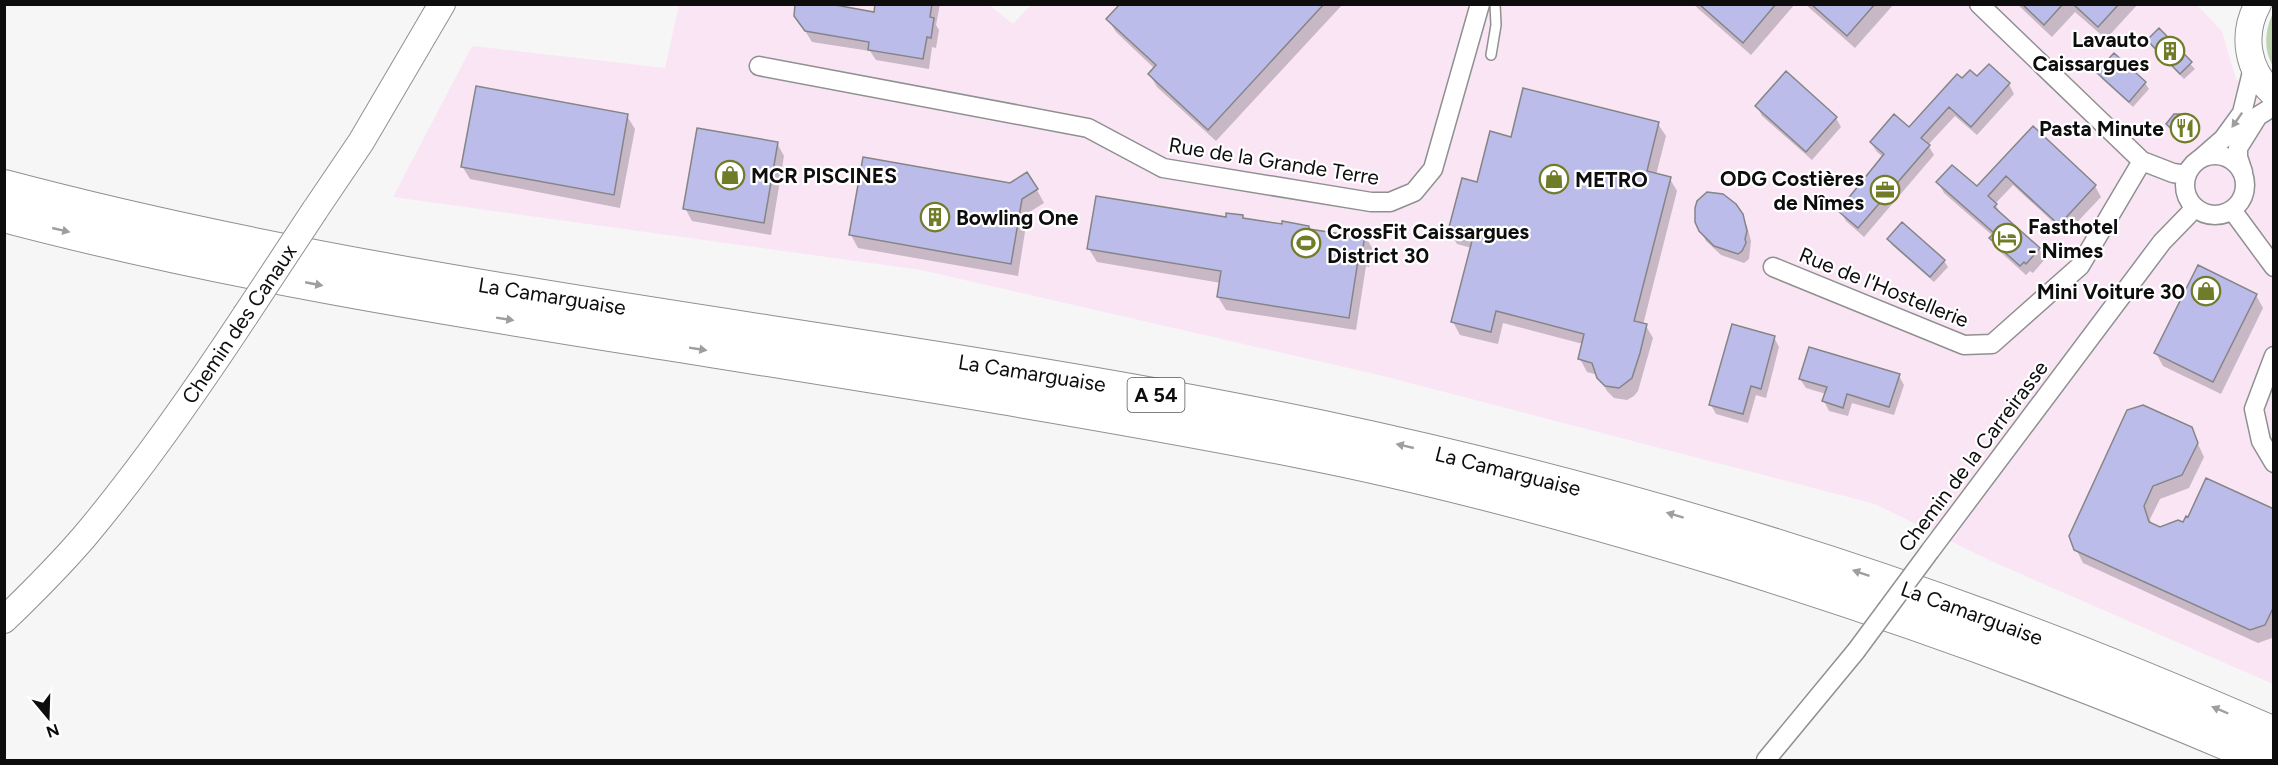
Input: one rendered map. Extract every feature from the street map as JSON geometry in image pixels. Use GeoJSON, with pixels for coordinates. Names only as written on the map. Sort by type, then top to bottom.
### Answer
{"type":"FeatureCollection","features":[{"type":"Feature","properties":{"kind":"highway","name":"La Camarguaise"},"geometry":{"type":"LineString","coordinates":[[4,186],[191,230],[348,262],[1116,387],[1322,427],[1485,464],[1643,506],[1762,542],[1986,616],[2089,655],[2274,733]]}},
{"type":"Feature","properties":{"kind":"highway","name":"La Camarguaise"},"geometry":{"type":"LineString","coordinates":[[4,216],[182,258],[338,290],[1113,417],[1313,455],[1480,493],[1632,534],[1794,584],[1906,622],[2078,683],[2264,760]]}},
{"type":"Feature","properties":{"kind":"main road","name":"Chemin des Canaux"},"geometry":{"type":"LineString","coordinates":[[4,620],[82,539],[162,438],[361,142],[441,4]]}},
{"type":"Feature","properties":{"kind":"main road"},"geometry":{"type":"LineString","coordinates":[[2253,8],[2248,32],[2248,50],[2253,68],[2265,87],[2274,94]]}},
{"type":"Feature","properties":{"kind":"street","name":"Rue de la Grande Terre"},"geometry":{"type":"LineString","coordinates":[[759,66],[1088,128],[1163,168],[1371,202],[1390,202],[1414,192],[1433,169],[1480,4]]}},
{"type":"Feature","properties":{"kind":"street"},"geometry":{"type":"LineString","coordinates":[[1979,4],[2142,161],[2173,173],[2187,175]]}},
{"type":"Feature","properties":{"kind":"street"},"geometry":{"type":"LineString","coordinates":[[2253,68],[2242,113],[2223,139],[2198,160],[2187,175],[2186,193],[2195,208],[2213,215],[2232,210],[2245,189],[2238,148],[2258,116],[2274,106]]}},
{"type":"Feature","properties":{"kind":"street"},"geometry":{"type":"LineString","coordinates":[[2198,160],[2216,155],[2225,157],[2240,168],[2244,177]]}},
{"type":"Feature","properties":{"kind":"street","name":"Rue de l'Hostellerie"},"geometry":{"type":"LineString","coordinates":[[1773,267],[1964,345],[1992,344],[2080,266],[2142,161]]}},
{"type":"Feature","properties":{"kind":"street","name":"Chemin de la Carreirasse"},"geometry":{"type":"LineString","coordinates":[[1766,760],[1856,651],[2162,242],[2195,208]]}},
{"type":"Feature","properties":{"kind":"street"},"geometry":{"type":"LineString","coordinates":[[2232,210],[2274,267]]}},
{"type":"Feature","properties":{"kind":"street"},"geometry":{"type":"LineString","coordinates":[[2274,356],[2254,409],[2261,441],[2274,463]]}},
{"type":"Feature","properties":{"kind":"lane"},"geometry":{"type":"LineString","coordinates":[[1491,54],[1496,25],[1495,4]]}},
{"type":"Feature","properties":{"kind":"shaded area"},"geometry":{"type":"Polygon","coordinates":[[[1032,4],[2197,5],[2222,31],[2236,79],[2273,103],[2273,684],[1991,561],[1875,504],[1383,376],[921,270],[393,197],[472,46],[665,68],[679,5],[989,5],[1013,24],[1032,4]]]}},
{"type":"Feature","properties":{"kind":"green space"},"geometry":{"type":"Polygon","coordinates":[[[2273,13],[2273,66],[2266,40],[2273,13]]]}},
{"type":"Feature","properties":{"kind":"building"},"geometry":{"type":"Polygon","coordinates":[[[795,4],[830,4],[874,12],[875,4],[932,4],[930,17],[934,18],[931,38],[927,37],[923,59],[868,50],[869,42],[805,31],[794,16],[795,4]]]}},
{"type":"Feature","properties":{"kind":"building"},"geometry":{"type":"Polygon","coordinates":[[[1120,4],[1324,4],[1208,130],[1148,74],[1156,65],[1106,19],[1120,4]]]}},
{"type":"Feature","properties":{"kind":"building"},"geometry":{"type":"Polygon","coordinates":[[[1699,4],[1776,4],[1743,43],[1699,4]]]}},
{"type":"Feature","properties":{"kind":"building"},"geometry":{"type":"Polygon","coordinates":[[[1811,4],[1875,4],[1847,36],[1811,4]]]}},
{"type":"Feature","properties":{"kind":"building"},"geometry":{"type":"Polygon","coordinates":[[[2022,4],[2063,4],[2044,25],[2022,4]]]}},
{"type":"Feature","properties":{"kind":"building"},"geometry":{"type":"Polygon","coordinates":[[[2073,4],[2119,4],[2098,27],[2073,4]]]}},
{"type":"Feature","properties":{"kind":"building","name":"Lavauto Caissargues"},"geometry":{"type":"Polygon","coordinates":[[[2159,28],[2192,62],[2180,74],[2147,40],[2159,28]]]}},
{"type":"Feature","properties":{"kind":"building"},"geometry":{"type":"Polygon","coordinates":[[[2114,53],[2146,82],[2129,102],[2096,72],[2114,53]]]}},
{"type":"Feature","properties":{"kind":"building"},"geometry":{"type":"Polygon","coordinates":[[[1989,64],[2010,83],[1971,127],[1949,107],[1921,138],[1930,145],[1858,228],[1838,211],[1884,154],[1870,142],[1894,114],[1909,127],[1957,74],[1962,78],[1970,70],[1977,76],[1989,64]]]}},
{"type":"Feature","properties":{"kind":"building"},"geometry":{"type":"Polygon","coordinates":[[[1786,71],[1837,117],[1806,152],[1755,106],[1786,71]]]}},
{"type":"Feature","properties":{"kind":"building"},"geometry":{"type":"Polygon","coordinates":[[[476,86],[628,114],[614,195],[461,167],[476,86]]]}},
{"type":"Feature","properties":{"kind":"building"},"geometry":{"type":"Polygon","coordinates":[[[1523,88],[1659,122],[1647,171],[1671,177],[1634,321],[1647,324],[1640,353],[1632,378],[1619,388],[1605,386],[1597,378],[1592,363],[1578,359],[1584,334],[1496,311],[1491,332],[1451,322],[1473,237],[1448,231],[1462,178],[1477,182],[1490,131],[1511,137],[1523,88]]]}},
{"type":"Feature","properties":{"kind":"building"},"geometry":{"type":"Polygon","coordinates":[[[2174,114],[2180,114],[2192,125],[2181,138],[2166,124],[2174,114]]]}},
{"type":"Feature","properties":{"kind":"building"},"geometry":{"type":"Polygon","coordinates":[[[2033,126],[2096,185],[2059,225],[2006,176],[1988,196],[1997,204],[1994,207],[2040,248],[2026,264],[2024,262],[2020,266],[1989,238],[1994,233],[1936,182],[1952,165],[1977,186],[2033,126]]]}},
{"type":"Feature","properties":{"kind":"building","name":"MCR PISCINES"},"geometry":{"type":"Polygon","coordinates":[[[697,128],[778,142],[764,223],[683,209],[697,128]]]}},
{"type":"Feature","properties":{"kind":"building","name":"Bowling One"},"geometry":{"type":"Polygon","coordinates":[[[863,157],[1010,183],[1027,172],[1038,189],[1022,199],[1011,264],[849,235],[863,157]]]}},
{"type":"Feature","properties":{"kind":"building"},"geometry":{"type":"Polygon","coordinates":[[[1707,192],[1723,194],[1736,204],[1743,214],[1747,231],[1746,243],[1738,254],[1714,246],[1699,231],[1695,222],[1695,208],[1697,201],[1707,192]]]}},
{"type":"Feature","properties":{"kind":"building"},"geometry":{"type":"Polygon","coordinates":[[[1096,196],[1226,217],[1226,213],[1282,224],[1282,221],[1309,226],[1309,229],[1348,235],[1348,232],[1365,234],[1362,254],[1359,254],[1349,318],[1217,297],[1221,271],[1087,249],[1096,196]]]}},
{"type":"Feature","properties":{"kind":"building"},"geometry":{"type":"Polygon","coordinates":[[[1902,222],[1945,260],[1930,277],[1887,239],[1902,222]]]}},
{"type":"Feature","properties":{"kind":"building"},"geometry":{"type":"Polygon","coordinates":[[[2198,265],[2257,294],[2213,382],[2154,353],[2198,265]]]}},
{"type":"Feature","properties":{"kind":"building"},"geometry":{"type":"Polygon","coordinates":[[[1732,324],[1775,336],[1761,389],[1751,386],[1743,414],[1709,405],[1732,324]]]}},
{"type":"Feature","properties":{"kind":"building"},"geometry":{"type":"Polygon","coordinates":[[[1809,347],[1900,374],[1889,407],[1847,394],[1843,408],[1822,401],[1827,387],[1799,379],[1809,347]]]}},
{"type":"Feature","properties":{"kind":"building"},"geometry":{"type":"Polygon","coordinates":[[[2143,405],[2192,427],[2198,443],[2182,475],[2153,486],[2144,506],[2149,522],[2160,527],[2178,520],[2183,522],[2186,516],[2188,517],[2206,478],[2274,509],[2274,606],[2265,625],[2250,630],[2074,550],[2069,536],[2127,410],[2143,405]]]}},
{"type":"Feature","properties":{"kind":"place","name":"Lavauto Caissargues"},"geometry":{"type":"Point","coordinates":[2170,51]}},
{"type":"Feature","properties":{"kind":"place","name":"Pasta Minute"},"geometry":{"type":"Point","coordinates":[2185,128]}},
{"type":"Feature","properties":{"kind":"place","name":"MCR PISCINES"},"geometry":{"type":"Point","coordinates":[730,175]}},
{"type":"Feature","properties":{"kind":"place","name":"METRO"},"geometry":{"type":"Point","coordinates":[1554,179]}},
{"type":"Feature","properties":{"kind":"place","name":"ODG Costières de Nîmes"},"geometry":{"type":"Point","coordinates":[1885,190]}},
{"type":"Feature","properties":{"kind":"place","name":"Bowling One"},"geometry":{"type":"Point","coordinates":[935,217]}},
{"type":"Feature","properties":{"kind":"place","name":"Fasthotel - Nimes"},"geometry":{"type":"Point","coordinates":[2007,238]}},
{"type":"Feature","properties":{"kind":"place","name":"CrossFit Caissargues District 30"},"geometry":{"type":"Point","coordinates":[1306,243]}},
{"type":"Feature","properties":{"kind":"place","name":"Mini Voiture 30"},"geometry":{"type":"Point","coordinates":[2206,291]}}]}
